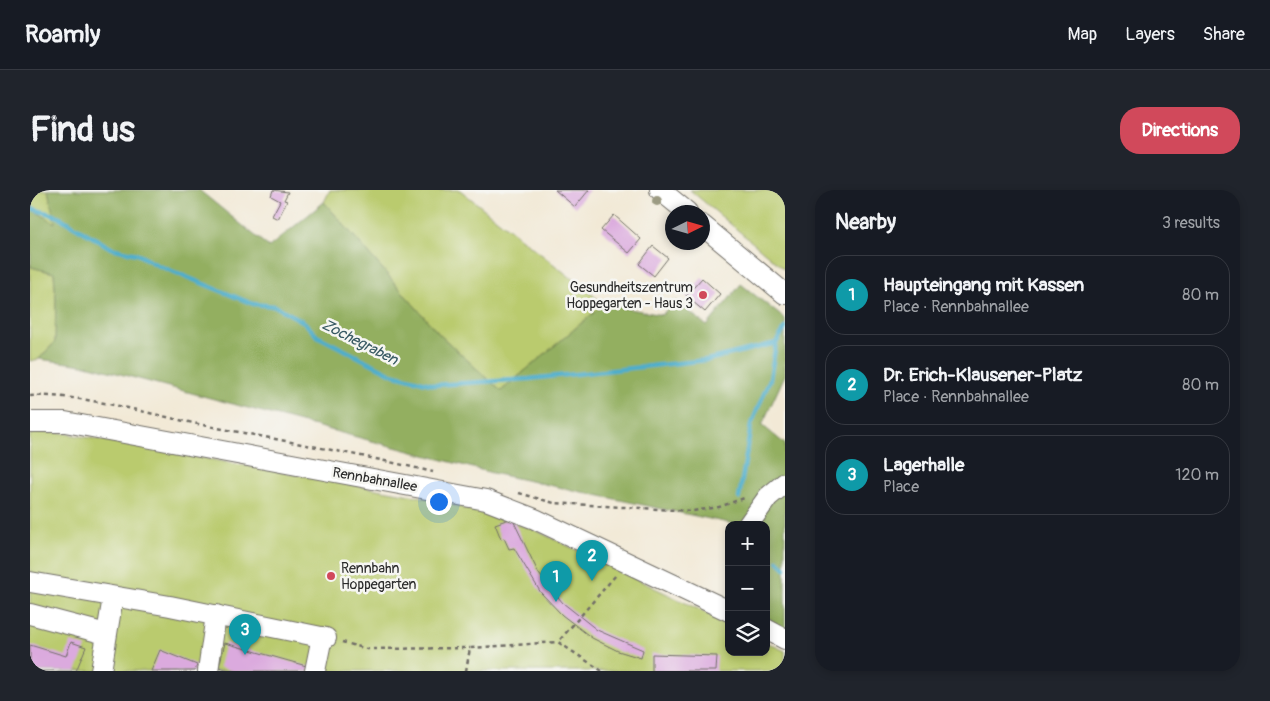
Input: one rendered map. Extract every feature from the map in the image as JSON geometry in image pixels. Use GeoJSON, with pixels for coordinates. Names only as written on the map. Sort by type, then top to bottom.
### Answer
{"type":"FeatureCollection","features":[{"type":"Feature","properties":{"kind":"street"},"geometry":{"type":"LineString","coordinates":[[660,190],[678,205]]}},
{"type":"Feature","properties":{"kind":"street"},"geometry":{"type":"LineString","coordinates":[[710,232],[785,294]]}},
{"type":"Feature","properties":{"kind":"street","name":"Rennbahnallee"},"geometry":{"type":"LineString","coordinates":[[30,422],[65,422],[486,500],[535,519],[725,609]]}},
{"type":"Feature","properties":{"kind":"street"},"geometry":{"type":"LineString","coordinates":[[751,521],[768,497],[785,483]]}},
{"type":"Feature","properties":{"kind":"street"},"geometry":{"type":"LineString","coordinates":[[30,582],[324,638],[315,671]]}},
{"type":"Feature","properties":{"kind":"street"},"geometry":{"type":"LineString","coordinates":[[101,671],[113,597]]}},
{"type":"Feature","properties":{"kind":"street"},"geometry":{"type":"LineString","coordinates":[[30,614],[106,634]]}},
{"type":"Feature","properties":{"kind":"street"},"geometry":{"type":"LineString","coordinates":[[208,671],[216,616]]}},
{"type":"Feature","properties":{"kind":"street"},"geometry":{"type":"LineString","coordinates":[[770,631],[785,639]]}},
{"type":"Feature","properties":{"kind":"path"},"geometry":{"type":"LineString","coordinates":[[30,396],[50,395],[114,406],[261,437],[364,455],[438,473]]}},
{"type":"Feature","properties":{"kind":"path"},"geometry":{"type":"LineString","coordinates":[[510,491],[554,503],[693,511],[719,507],[745,497],[768,497]]}},
{"type":"Feature","properties":{"kind":"path"},"geometry":{"type":"LineString","coordinates":[[558,642],[617,574]]}},
{"type":"Feature","properties":{"kind":"path"},"geometry":{"type":"LineString","coordinates":[[324,638],[367,649],[470,648],[558,642],[602,671]]}},
{"type":"Feature","properties":{"kind":"path"},"geometry":{"type":"LineString","coordinates":[[466,671],[470,648]]}},
{"type":"Feature","properties":{"kind":"green space"},"geometry":{"type":"Polygon","coordinates":[[[30,190],[48,190],[56,224],[30,208],[30,190]]]}},
{"type":"Feature","properties":{"kind":"green space"},"geometry":{"type":"Polygon","coordinates":[[[48,190],[199,190],[269,247],[324,202],[440,335],[501,391],[604,304],[662,315],[675,300],[707,326],[741,284],[785,319],[785,375],[762,425],[785,444],[785,629],[770,622],[770,521],[725,522],[492,473],[90,366],[39,359],[55,342],[56,300],[54,273],[31,267],[30,208],[55,223],[48,190]]]}},
{"type":"Feature","properties":{"kind":"green space"},"geometry":{"type":"Polygon","coordinates":[[[330,190],[460,190],[604,304],[501,391],[440,335],[324,202],[330,190]]]}},
{"type":"Feature","properties":{"kind":"green space"},"geometry":{"type":"Polygon","coordinates":[[[690,190],[785,190],[785,270],[710,205],[690,190]]]}},
{"type":"Feature","properties":{"kind":"green space"},"geometry":{"type":"Polygon","coordinates":[[[30,264],[31,267],[54,273],[56,300],[55,342],[39,359],[30,361],[30,264]]]}},
{"type":"Feature","properties":{"kind":"green space","name":"Rennbahn Hoppegarten"},"geometry":{"type":"Polygon","coordinates":[[[36,432],[62,433],[433,499],[533,529],[725,622],[725,656],[770,656],[770,644],[785,651],[785,671],[30,671],[30,435],[36,432]]]}},
{"type":"Feature","properties":{"kind":"building"},"geometry":{"type":"Polygon","coordinates":[[[273,190],[288,192],[284,200],[287,201],[278,219],[272,216],[280,201],[271,196],[273,190]]]}},
{"type":"Feature","properties":{"kind":"building"},"geometry":{"type":"Polygon","coordinates":[[[555,190],[589,190],[575,207],[555,190]]]}},
{"type":"Feature","properties":{"kind":"building"},"geometry":{"type":"Polygon","coordinates":[[[614,215],[641,239],[629,253],[601,230],[614,215]]]}},
{"type":"Feature","properties":{"kind":"building"},"geometry":{"type":"Polygon","coordinates":[[[653,246],[668,258],[654,276],[639,264],[653,246]]]}},
{"type":"Feature","properties":{"kind":"building","name":"Gesundheitszentrum Hoppegarten - Haus 3"},"geometry":{"type":"Polygon","coordinates":[[[702,278],[720,294],[705,312],[686,296],[702,278]]]}},
{"type":"Feature","properties":{"kind":"building"},"geometry":{"type":"Polygon","coordinates":[[[512,518],[539,574],[563,603],[597,630],[643,650],[641,658],[618,651],[592,638],[562,615],[541,593],[514,548],[509,549],[504,538],[501,539],[495,524],[512,518]]]}},
{"type":"Feature","properties":{"kind":"building"},"geometry":{"type":"Polygon","coordinates":[[[71,642],[86,647],[76,671],[30,671],[30,645],[66,656],[71,642]]]}},
{"type":"Feature","properties":{"kind":"building"},"geometry":{"type":"Polygon","coordinates":[[[225,643],[310,667],[309,671],[233,671],[219,667],[225,643]]]}},
{"type":"Feature","properties":{"kind":"building"},"geometry":{"type":"Polygon","coordinates":[[[160,650],[197,665],[195,671],[151,671],[160,650]]]}},
{"type":"Feature","properties":{"kind":"building"},"geometry":{"type":"Polygon","coordinates":[[[652,654],[717,656],[716,671],[652,671],[652,654]]]}},
{"type":"Feature","properties":{"kind":"waterway","name":"Zochegraben"},"geometry":{"type":"LineString","coordinates":[[30,208],[57,216],[111,248],[137,254],[157,265],[253,304],[275,306],[304,322],[317,336],[392,374],[434,385],[529,379],[707,360],[776,343],[785,328]]}},
{"type":"Feature","properties":{"kind":"waterway"},"geometry":{"type":"LineString","coordinates":[[739,498],[751,425],[770,379],[776,343]]}},
{"type":"Feature","properties":{"kind":"waterway"},"geometry":{"type":"LineString","coordinates":[[778,561],[785,568]]}},
{"type":"Feature","properties":{"kind":"place","name":"Gesundheitszentrum Hoppegarten - Haus 3"},"geometry":{"type":"Point","coordinates":[703,295]}},
{"type":"Feature","properties":{"kind":"place","name":"Rennbahn Hoppegarten"},"geometry":{"type":"Point","coordinates":[331,576]}},
{"type":"Feature","properties":{"kind":"place","name":"Dr. Erich-Klausener-Platz"},"geometry":{"type":"Point","coordinates":[592,581]}},
{"type":"Feature","properties":{"kind":"place","name":"Haupteingang mit Kassen"},"geometry":{"type":"Point","coordinates":[556,602]}},
{"type":"Feature","properties":{"kind":"place","name":"Lagerhalle"},"geometry":{"type":"Point","coordinates":[245,655]}}]}
